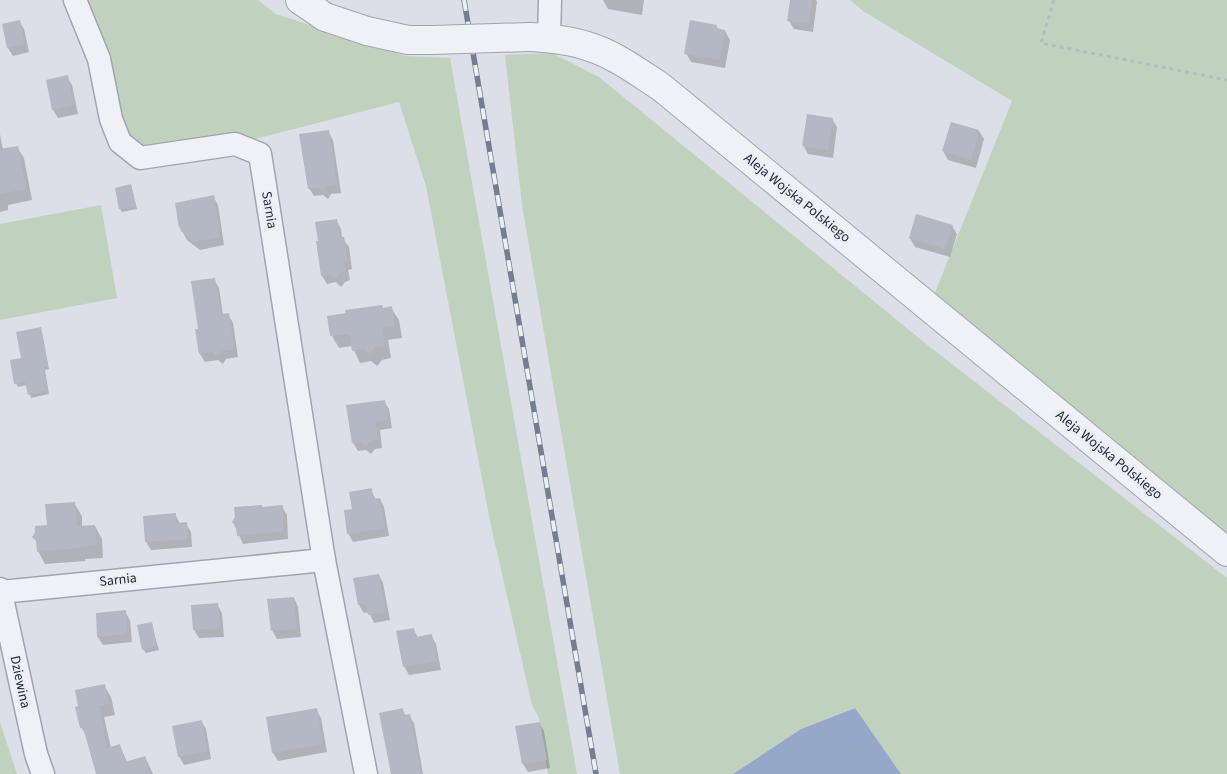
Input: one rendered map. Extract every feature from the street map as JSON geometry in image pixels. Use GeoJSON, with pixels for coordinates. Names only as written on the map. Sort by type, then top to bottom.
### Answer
{"type":"FeatureCollection","features":[{"type":"Feature","properties":{"kind":"street","name":"Sarnia"},"geometry":{"type":"LineString","coordinates":[[76,0],[99,59],[111,119],[120,142],[140,158],[235,144],[260,154],[324,560],[366,774]]}},
{"type":"Feature","properties":{"kind":"street","name":"Aleja Wojska Polskiego"},"geometry":{"type":"LineString","coordinates":[[300,0],[325,17],[367,31],[408,40],[539,37],[588,46],[623,62],[661,87],[1227,552]]}},
{"type":"Feature","properties":{"kind":"street"},"geometry":{"type":"LineString","coordinates":[[539,37],[550,0]]}},
{"type":"Feature","properties":{"kind":"street","name":"Sarnia"},"geometry":{"type":"LineString","coordinates":[[0,590],[324,560]]}},
{"type":"Feature","properties":{"kind":"street","name":"Dziewina"},"geometry":{"type":"LineString","coordinates":[[0,590],[36,754],[43,774]]}},
{"type":"Feature","properties":{"kind":"path"},"geometry":{"type":"LineString","coordinates":[[1054,0],[1041,43],[1227,80]]}},
{"type":"Feature","properties":{"kind":"green space"},"geometry":{"type":"Polygon","coordinates":[[[75,0],[258,0],[276,14],[405,56],[450,58],[577,774],[548,774],[539,718],[532,705],[491,526],[426,186],[399,102],[235,144],[140,158],[120,142],[75,0]]]}},
{"type":"Feature","properties":{"kind":"green space"},"geometry":{"type":"Polygon","coordinates":[[[850,0],[1227,0],[1227,539],[930,305],[1012,101],[863,11],[850,0]]]}},
{"type":"Feature","properties":{"kind":"green space"},"geometry":{"type":"Polygon","coordinates":[[[552,53],[599,77],[930,347],[1227,578],[1227,774],[901,774],[854,708],[801,729],[733,774],[620,774],[522,205],[505,55],[552,53]]]}},
{"type":"Feature","properties":{"kind":"green space"},"geometry":{"type":"Polygon","coordinates":[[[101,205],[117,298],[0,320],[0,224],[101,205]]]}},
{"type":"Feature","properties":{"kind":"green space"},"geometry":{"type":"Polygon","coordinates":[[[0,722],[17,774],[0,774],[0,722]]]}},
{"type":"Feature","properties":{"kind":"water"},"geometry":{"type":"Polygon","coordinates":[[[855,708],[901,774],[733,774],[801,729],[855,708]]]}},
{"type":"Feature","properties":{"kind":"building"},"geometry":{"type":"Polygon","coordinates":[[[790,0],[812,0],[809,24],[787,21],[790,0]]]}},
{"type":"Feature","properties":{"kind":"building"},"geometry":{"type":"Polygon","coordinates":[[[20,20],[25,44],[7,48],[2,24],[20,20]]]}},
{"type":"Feature","properties":{"kind":"building"},"geometry":{"type":"Polygon","coordinates":[[[690,20],[717,25],[716,28],[725,30],[720,60],[684,54],[690,20]]]}},
{"type":"Feature","properties":{"kind":"building"},"geometry":{"type":"Polygon","coordinates":[[[68,75],[74,105],[52,110],[46,80],[68,75]]]}},
{"type":"Feature","properties":{"kind":"building"},"geometry":{"type":"Polygon","coordinates":[[[807,114],[833,118],[828,150],[802,146],[807,114]]]}},
{"type":"Feature","properties":{"kind":"building"},"geometry":{"type":"Polygon","coordinates":[[[951,122],[979,130],[971,160],[942,151],[951,122]]]}},
{"type":"Feature","properties":{"kind":"building"},"geometry":{"type":"Polygon","coordinates":[[[329,130],[337,184],[326,186],[323,192],[318,187],[308,189],[299,134],[329,130]]]}},
{"type":"Feature","properties":{"kind":"building"},"geometry":{"type":"Polygon","coordinates":[[[18,146],[26,189],[0,194],[0,149],[18,146]]]}},
{"type":"Feature","properties":{"kind":"building"},"geometry":{"type":"Polygon","coordinates":[[[131,184],[136,206],[119,209],[115,188],[131,184]]]}},
{"type":"Feature","properties":{"kind":"building"},"geometry":{"type":"Polygon","coordinates":[[[214,195],[220,237],[194,242],[179,228],[175,203],[214,195]]]}},
{"type":"Feature","properties":{"kind":"building"},"geometry":{"type":"Polygon","coordinates":[[[916,214],[953,225],[945,249],[909,238],[916,214]]]}},
{"type":"Feature","properties":{"kind":"building"},"geometry":{"type":"Polygon","coordinates":[[[337,219],[340,237],[344,237],[348,261],[344,261],[346,272],[340,273],[336,279],[330,275],[321,276],[315,222],[337,219]]]}},
{"type":"Feature","properties":{"kind":"building"},"geometry":{"type":"Polygon","coordinates":[[[215,278],[221,314],[229,313],[234,349],[222,351],[218,356],[212,352],[199,354],[195,329],[198,329],[191,281],[215,278]]]}},
{"type":"Feature","properties":{"kind":"building"},"geometry":{"type":"Polygon","coordinates":[[[382,305],[383,308],[392,306],[395,326],[382,328],[385,346],[375,347],[370,354],[363,349],[352,351],[349,334],[330,336],[327,316],[346,313],[345,310],[382,305]]]}},
{"type":"Feature","properties":{"kind":"building"},"geometry":{"type":"Polygon","coordinates":[[[41,327],[48,366],[44,366],[48,391],[28,395],[25,382],[14,384],[10,360],[21,358],[16,332],[41,327]]]}},
{"type":"Feature","properties":{"kind":"building"},"geometry":{"type":"Polygon","coordinates":[[[385,400],[388,420],[376,422],[378,439],[370,441],[366,446],[360,442],[352,443],[346,405],[385,400]]]}},
{"type":"Feature","properties":{"kind":"building"},"geometry":{"type":"Polygon","coordinates":[[[372,488],[373,499],[380,498],[385,528],[347,534],[344,510],[352,509],[349,492],[372,488]]]}},
{"type":"Feature","properties":{"kind":"building"},"geometry":{"type":"Polygon","coordinates":[[[75,502],[77,526],[95,525],[97,545],[37,552],[36,541],[32,537],[35,532],[35,526],[47,525],[45,504],[75,502]]]}},
{"type":"Feature","properties":{"kind":"building"},"geometry":{"type":"Polygon","coordinates":[[[262,505],[262,507],[283,505],[284,531],[237,536],[236,526],[232,522],[235,517],[234,507],[262,505]]]}},
{"type":"Feature","properties":{"kind":"building"},"geometry":{"type":"Polygon","coordinates":[[[176,513],[176,523],[187,522],[188,539],[145,542],[143,516],[176,513]]]}},
{"type":"Feature","properties":{"kind":"building"},"geometry":{"type":"Polygon","coordinates":[[[379,574],[386,612],[368,615],[366,604],[358,605],[353,578],[379,574]]]}},
{"type":"Feature","properties":{"kind":"building"},"geometry":{"type":"Polygon","coordinates":[[[294,597],[297,629],[271,631],[267,599],[294,597]]]}},
{"type":"Feature","properties":{"kind":"building"},"geometry":{"type":"Polygon","coordinates":[[[218,603],[220,628],[193,630],[191,605],[218,603]]]}},
{"type":"Feature","properties":{"kind":"building"},"geometry":{"type":"Polygon","coordinates":[[[126,610],[127,634],[97,637],[96,613],[126,610]]]}},
{"type":"Feature","properties":{"kind":"building"},"geometry":{"type":"Polygon","coordinates":[[[152,622],[157,646],[142,650],[137,625],[152,622]]]}},
{"type":"Feature","properties":{"kind":"building"},"geometry":{"type":"Polygon","coordinates":[[[414,628],[416,637],[432,634],[437,661],[403,667],[396,631],[414,628]]]}},
{"type":"Feature","properties":{"kind":"building"},"geometry":{"type":"Polygon","coordinates":[[[105,684],[109,704],[99,706],[107,748],[120,744],[125,762],[145,756],[150,774],[96,774],[83,727],[80,728],[75,707],[78,706],[75,690],[105,684]]]}},
{"type":"Feature","properties":{"kind":"building"},"geometry":{"type":"Polygon","coordinates":[[[317,708],[323,744],[272,753],[266,717],[317,708]]]}},
{"type":"Feature","properties":{"kind":"building"},"geometry":{"type":"Polygon","coordinates":[[[403,708],[404,715],[410,714],[421,774],[391,774],[379,713],[403,708]]]}},
{"type":"Feature","properties":{"kind":"building"},"geometry":{"type":"Polygon","coordinates":[[[202,720],[207,751],[178,757],[172,726],[202,720]]]}},
{"type":"Feature","properties":{"kind":"building"},"geometry":{"type":"Polygon","coordinates":[[[540,722],[547,760],[522,764],[515,726],[540,722]]]}},
{"type":"Feature","properties":{"kind":"railway"},"geometry":{"type":"LineString","coordinates":[[464,0],[596,774]]}}]}
